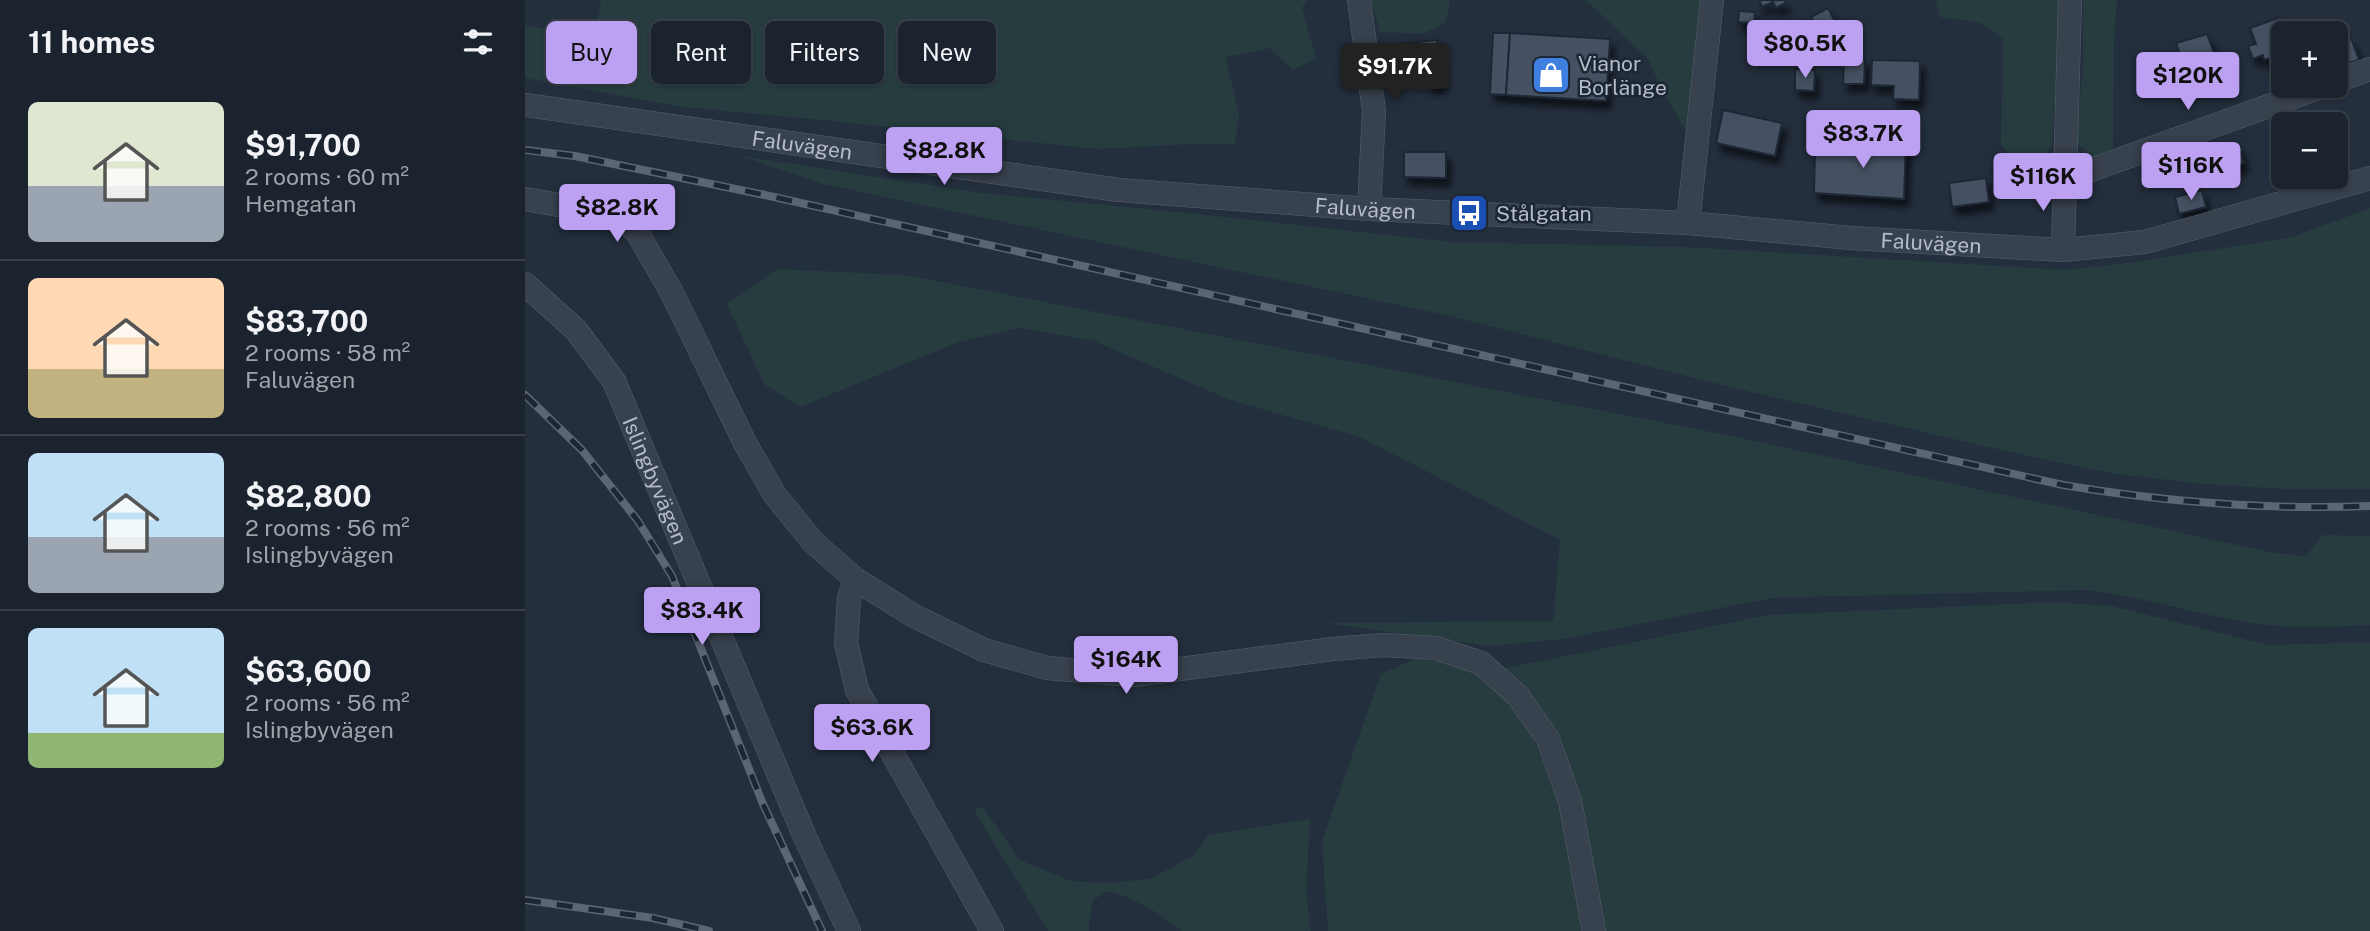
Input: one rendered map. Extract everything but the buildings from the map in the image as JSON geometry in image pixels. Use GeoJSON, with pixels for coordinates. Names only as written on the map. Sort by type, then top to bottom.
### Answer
{"type":"FeatureCollection","features":[{"type":"Feature","properties":{"kind":"street"},"geometry":{"type":"LineString","coordinates":[[1359,0],[1374,111],[1369,209]]}},
{"type":"Feature","properties":{"kind":"street"},"geometry":{"type":"LineString","coordinates":[[1688,223],[1712,0]]}},
{"type":"Feature","properties":{"kind":"street"},"geometry":{"type":"LineString","coordinates":[[2063,250],[2070,0]]}},
{"type":"Feature","properties":{"kind":"street"},"geometry":{"type":"LineString","coordinates":[[2348,77],[2370,69]]}},
{"type":"Feature","properties":{"kind":"street"},"geometry":{"type":"LineString","coordinates":[[2066,179],[2291,98]]}},
{"type":"Feature","properties":{"kind":"street","name":"Faluvägen"},"geometry":{"type":"LineString","coordinates":[[525,105],[1119,190],[1369,209],[1688,223],[1851,239],[2063,250],[2145,242],[2370,178]]}},
{"type":"Feature","properties":{"kind":"street"},"geometry":{"type":"LineString","coordinates":[[525,198],[605,214],[627,223],[637,232],[672,293],[745,443],[775,495],[813,542],[855,579],[914,616],[984,650],[1047,668],[1134,675],[1333,649],[1384,645],[1436,648],[1481,663],[1518,696],[1548,739],[1570,801],[1594,931]]}},
{"type":"Feature","properties":{"kind":"street","name":"Islingbyvägen"},"geometry":{"type":"LineString","coordinates":[[525,284],[576,330],[614,381],[804,835],[849,931]]}},
{"type":"Feature","properties":{"kind":"street"},"geometry":{"type":"LineString","coordinates":[[855,579],[849,599],[846,643],[857,691],[992,931]]}},
{"type":"Feature","properties":{"kind":"green space"},"geometry":{"type":"Polygon","coordinates":[[[601,0],[1307,0],[1302,8],[1316,59],[1293,70],[1270,48],[1226,57],[1239,116],[1235,144],[1097,149],[682,107],[557,84],[637,84],[637,21],[598,21],[601,0]]]}},
{"type":"Feature","properties":{"kind":"green space"},"geometry":{"type":"Polygon","coordinates":[[[1371,0],[1450,0],[1446,22],[1423,34],[1380,32],[1371,0]]]}},
{"type":"Feature","properties":{"kind":"green space"},"geometry":{"type":"Polygon","coordinates":[[[1583,0],[1705,0],[1694,105],[1685,130],[1648,59],[1583,0]]]}},
{"type":"Feature","properties":{"kind":"green space"},"geometry":{"type":"Polygon","coordinates":[[[1936,0],[2063,0],[2052,143],[2044,161],[2018,163],[2001,145],[2003,39],[1980,23],[1940,17],[1936,0]]]}},
{"type":"Feature","properties":{"kind":"green space"},"geometry":{"type":"Polygon","coordinates":[[[2083,0],[2117,0],[2113,149],[2094,158],[2077,143],[2083,61],[2083,0]]]}},
{"type":"Feature","properties":{"kind":"green space"},"geometry":{"type":"Polygon","coordinates":[[[525,25],[546,29],[546,82],[525,78],[525,25]]]}},
{"type":"Feature","properties":{"kind":"green space"},"geometry":{"type":"Polygon","coordinates":[[[741,156],[982,193],[1452,242],[1685,247],[2066,270],[2136,262],[2292,237],[2370,208],[2370,489],[2284,489],[2204,484],[2116,474],[2023,455],[1734,388],[1446,315],[823,184],[741,156]]]}},
{"type":"Feature","properties":{"kind":"green space"},"geometry":{"type":"Polygon","coordinates":[[[777,269],[906,275],[1722,434],[2275,553],[2306,556],[2323,535],[2370,536],[2370,625],[2276,626],[2086,590],[1773,598],[1562,639],[1490,646],[1327,623],[1553,621],[1560,540],[1360,437],[1230,400],[1094,341],[1019,328],[959,342],[800,407],[764,384],[727,304],[777,269]]]}},
{"type":"Feature","properties":{"kind":"green space"},"geometry":{"type":"Polygon","coordinates":[[[2054,602],[2112,606],[2268,645],[2370,642],[2370,931],[1601,931],[1579,806],[1563,744],[1537,705],[1505,668],[1768,615],[2054,602]]]}},
{"type":"Feature","properties":{"kind":"green space"},"geometry":{"type":"Polygon","coordinates":[[[1417,658],[1462,666],[1505,694],[1534,740],[1561,805],[1583,931],[1328,931],[1322,841],[1381,674],[1417,658]]]}},
{"type":"Feature","properties":{"kind":"green space"},"geometry":{"type":"Polygon","coordinates":[[[982,806],[1020,860],[1071,881],[1104,883],[1150,879],[1195,855],[1208,835],[1310,819],[1306,891],[1311,931],[1182,931],[1154,911],[1128,897],[1108,891],[1093,900],[1089,931],[1048,931],[974,811],[982,806]]]}},
{"type":"Feature","properties":{"kind":"railway"},"geometry":{"type":"LineString","coordinates":[[525,150],[575,156],[765,195],[2063,485],[2216,503],[2293,507],[2370,506]]}},
{"type":"Feature","properties":{"kind":"railway"},"geometry":{"type":"LineString","coordinates":[[525,395],[582,450],[638,521],[672,576],[763,804],[822,931]]}},
{"type":"Feature","properties":{"kind":"railway"},"geometry":{"type":"LineString","coordinates":[[525,900],[653,918],[709,931]]}},
{"type":"Feature","properties":{"kind":"place","name":"Vianor Borlänge"},"geometry":{"type":"Point","coordinates":[1551,75]}},
{"type":"Feature","properties":{"kind":"place","name":"Stålgatan"},"geometry":{"type":"Point","coordinates":[1469,213]}}]}
